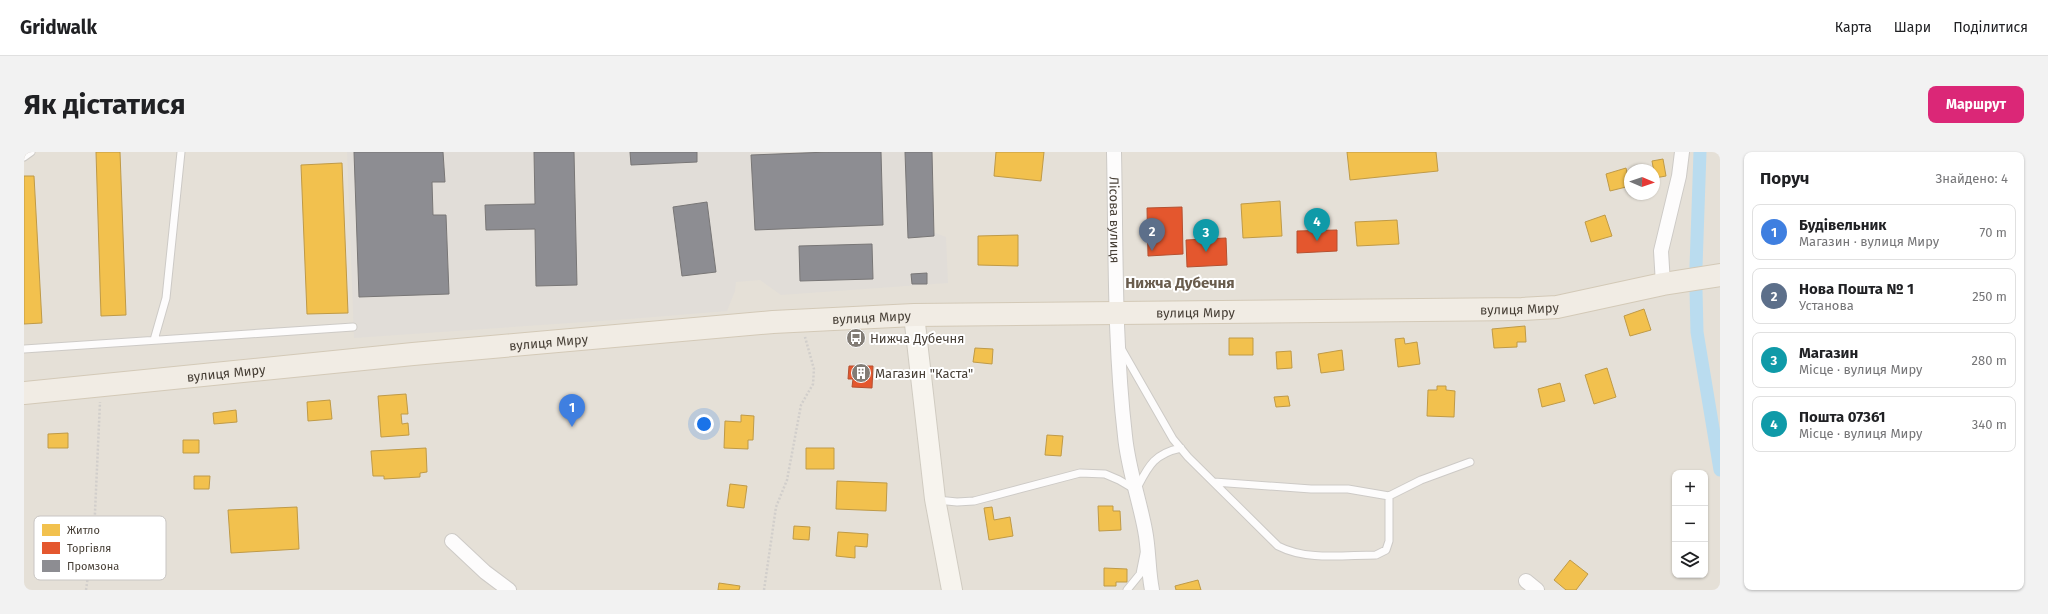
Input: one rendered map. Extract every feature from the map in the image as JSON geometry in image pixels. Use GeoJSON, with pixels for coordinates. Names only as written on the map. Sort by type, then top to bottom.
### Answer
{"type":"FeatureCollection","features":[{"type":"Feature","properties":{"kind":"main road","name":"вулиця Миру"},"geometry":{"type":"LineString","coordinates":[[24,393],[685,329],[799,321],[914,315],[1522,309],[1556,307],[1663,284],[1720,275]]}},
{"type":"Feature","properties":{"kind":"street","name":"Лісова вулиця"},"geometry":{"type":"LineString","coordinates":[[1114,152],[1118,345],[1124,436],[1129,466],[1147,540],[1152,590]]}},
{"type":"Feature","properties":{"kind":"street"},"geometry":{"type":"LineString","coordinates":[[1663,284],[1661,251],[1679,176],[1682,152]]}},
{"type":"Feature","properties":{"kind":"street"},"geometry":{"type":"LineString","coordinates":[[914,315],[934,499],[952,590]]}},
{"type":"Feature","properties":{"kind":"street"},"geometry":{"type":"LineString","coordinates":[[452,540],[485,572],[509,590]]}},
{"type":"Feature","properties":{"kind":"street"},"geometry":{"type":"LineString","coordinates":[[1526,581],[1537,590]]}},
{"type":"Feature","properties":{"kind":"lane"},"geometry":{"type":"LineString","coordinates":[[24,157],[31,152]]}},
{"type":"Feature","properties":{"kind":"lane"},"geometry":{"type":"LineString","coordinates":[[154,340],[166,298],[181,152]]}},
{"type":"Feature","properties":{"kind":"lane"},"geometry":{"type":"LineString","coordinates":[[24,349],[353,327]]}},
{"type":"Feature","properties":{"kind":"lane"},"geometry":{"type":"LineString","coordinates":[[1118,345],[1170,433],[1181,448],[1278,546],[1289,552],[1306,555],[1376,555],[1386,550],[1389,541],[1389,496]]}},
{"type":"Feature","properties":{"kind":"lane"},"geometry":{"type":"LineString","coordinates":[[934,499],[957,502],[974,501],[1080,473],[1105,474],[1136,490],[1148,467],[1158,456],[1181,448]]}},
{"type":"Feature","properties":{"kind":"lane"},"geometry":{"type":"LineString","coordinates":[[1214,482],[1310,490],[1348,489],[1389,496],[1421,480],[1470,462]]}},
{"type":"Feature","properties":{"kind":"lane"},"geometry":{"type":"LineString","coordinates":[[1127,590],[1140,574],[1147,540]]}},
{"type":"Feature","properties":{"kind":"path"},"geometry":{"type":"LineString","coordinates":[[764,590],[776,507],[787,480],[801,405],[812,384],[814,369],[799,321]]}},
{"type":"Feature","properties":{"kind":"path"},"geometry":{"type":"LineString","coordinates":[[95,516],[100,385]]}},
{"type":"Feature","properties":{"kind":"path"},"geometry":{"type":"LineString","coordinates":[[86,590],[87,580]]}},
{"type":"Feature","properties":{"kind":"shaded area","name":"Нижча Дубечня"},"geometry":{"type":"Polygon","coordinates":[[[24,152],[1720,152],[1720,590],[24,590],[24,152]]]}},
{"type":"Feature","properties":{"kind":"shaded area"},"geometry":{"type":"Polygon","coordinates":[[[347,152],[932,152],[933,232],[946,237],[948,283],[781,295],[760,280],[736,282],[735,291],[727,311],[354,338],[347,152]]]}},
{"type":"Feature","properties":{"kind":"building: Житло"},"geometry":{"type":"Polygon","coordinates":[[[96,152],[120,152],[126,315],[101,316],[96,152]]]}},
{"type":"Feature","properties":{"kind":"building: Житло"},"geometry":{"type":"Polygon","coordinates":[[[996,152],[1044,152],[1041,181],[994,176],[996,152]]]}},
{"type":"Feature","properties":{"kind":"building: Житло"},"geometry":{"type":"Polygon","coordinates":[[[1347,152],[1436,152],[1438,171],[1350,180],[1347,152]]]}},
{"type":"Feature","properties":{"kind":"building: Житло"},"geometry":{"type":"Polygon","coordinates":[[[1663,159],[1666,176],[1660,177],[1660,164],[1653,164],[1652,161],[1663,159]]]}},
{"type":"Feature","properties":{"kind":"building: Житло"},"geometry":{"type":"Polygon","coordinates":[[[342,163],[348,313],[307,314],[301,165],[342,163]]]}},
{"type":"Feature","properties":{"kind":"building: Житло"},"geometry":{"type":"Polygon","coordinates":[[[1624,169],[1624,188],[1610,191],[1606,174],[1624,169]]]}},
{"type":"Feature","properties":{"kind":"building: Житло"},"geometry":{"type":"Polygon","coordinates":[[[24,176],[34,176],[42,323],[24,324],[24,176]]]}},
{"type":"Feature","properties":{"kind":"building: Житло"},"geometry":{"type":"Polygon","coordinates":[[[1280,201],[1282,236],[1243,238],[1241,204],[1280,201]]]}},
{"type":"Feature","properties":{"kind":"building: Житло"},"geometry":{"type":"Polygon","coordinates":[[[1605,215],[1612,236],[1591,242],[1585,222],[1605,215]]]}},
{"type":"Feature","properties":{"kind":"building: Житло"},"geometry":{"type":"Polygon","coordinates":[[[1397,220],[1399,244],[1357,246],[1355,222],[1397,220]]]}},
{"type":"Feature","properties":{"kind":"building: Житло"},"geometry":{"type":"Polygon","coordinates":[[[1018,235],[1018,266],[978,265],[978,236],[1018,235]]]}},
{"type":"Feature","properties":{"kind":"building: Житло"},"geometry":{"type":"Polygon","coordinates":[[[1644,309],[1651,330],[1630,336],[1624,316],[1644,309]]]}},
{"type":"Feature","properties":{"kind":"building: Житло"},"geometry":{"type":"Polygon","coordinates":[[[1525,326],[1526,342],[1517,342],[1517,347],[1494,348],[1492,329],[1525,326]]]}},
{"type":"Feature","properties":{"kind":"building: Житло"},"geometry":{"type":"Polygon","coordinates":[[[1229,338],[1253,338],[1253,355],[1229,355],[1229,338]]]}},
{"type":"Feature","properties":{"kind":"building: Житло"},"geometry":{"type":"Polygon","coordinates":[[[1404,338],[1405,344],[1417,342],[1420,364],[1398,367],[1395,339],[1404,338]]]}},
{"type":"Feature","properties":{"kind":"building: Житло"},"geometry":{"type":"Polygon","coordinates":[[[975,348],[993,349],[992,364],[973,362],[975,348]]]}},
{"type":"Feature","properties":{"kind":"building: Житло"},"geometry":{"type":"Polygon","coordinates":[[[1342,350],[1344,370],[1321,373],[1318,354],[1342,350]]]}},
{"type":"Feature","properties":{"kind":"building: Житло"},"geometry":{"type":"Polygon","coordinates":[[[1291,351],[1292,368],[1277,369],[1276,352],[1291,351]]]}},
{"type":"Feature","properties":{"kind":"building: Житло"},"geometry":{"type":"Polygon","coordinates":[[[1607,368],[1616,397],[1594,404],[1585,375],[1607,368]]]}},
{"type":"Feature","properties":{"kind":"building: Житло"},"geometry":{"type":"Polygon","coordinates":[[[1560,383],[1565,401],[1542,407],[1538,389],[1560,383]]]}},
{"type":"Feature","properties":{"kind":"building: Житло"},"geometry":{"type":"Polygon","coordinates":[[[1437,386],[1446,386],[1446,390],[1455,391],[1454,417],[1427,416],[1428,390],[1437,390],[1437,386]]]}},
{"type":"Feature","properties":{"kind":"building: Житло"},"geometry":{"type":"Polygon","coordinates":[[[406,394],[408,414],[401,414],[402,424],[408,423],[409,435],[381,437],[378,396],[406,394]]]}},
{"type":"Feature","properties":{"kind":"building: Житло"},"geometry":{"type":"Polygon","coordinates":[[[1288,396],[1290,406],[1276,407],[1274,397],[1288,396]]]}},
{"type":"Feature","properties":{"kind":"building: Житло"},"geometry":{"type":"Polygon","coordinates":[[[330,400],[332,419],[308,421],[307,402],[330,400]]]}},
{"type":"Feature","properties":{"kind":"building: Житло"},"geometry":{"type":"Polygon","coordinates":[[[236,410],[237,422],[214,424],[213,413],[236,410]]]}},
{"type":"Feature","properties":{"kind":"building: Житло"},"geometry":{"type":"Polygon","coordinates":[[[741,415],[754,416],[753,440],[748,440],[748,449],[724,448],[725,421],[741,422],[741,415]]]}},
{"type":"Feature","properties":{"kind":"building: Житло"},"geometry":{"type":"Polygon","coordinates":[[[68,433],[68,448],[48,448],[48,434],[68,433]]]}},
{"type":"Feature","properties":{"kind":"building: Житло"},"geometry":{"type":"Polygon","coordinates":[[[1047,435],[1063,436],[1061,456],[1045,455],[1047,435]]]}},
{"type":"Feature","properties":{"kind":"building: Житло"},"geometry":{"type":"Polygon","coordinates":[[[183,440],[199,440],[199,453],[183,453],[183,440]]]}},
{"type":"Feature","properties":{"kind":"building: Житло"},"geometry":{"type":"Polygon","coordinates":[[[426,448],[427,472],[420,473],[420,477],[384,479],[384,476],[373,476],[371,451],[426,448]]]}},
{"type":"Feature","properties":{"kind":"building: Житло"},"geometry":{"type":"Polygon","coordinates":[[[806,448],[834,448],[834,469],[806,469],[806,448]]]}},
{"type":"Feature","properties":{"kind":"building: Житло"},"geometry":{"type":"Polygon","coordinates":[[[194,476],[210,476],[209,489],[194,489],[194,476]]]}},
{"type":"Feature","properties":{"kind":"building: Житло"},"geometry":{"type":"Polygon","coordinates":[[[837,481],[887,483],[886,511],[836,509],[837,481]]]}},
{"type":"Feature","properties":{"kind":"building: Житло"},"geometry":{"type":"Polygon","coordinates":[[[730,484],[747,486],[744,508],[727,506],[730,484]]]}},
{"type":"Feature","properties":{"kind":"building: Житло"},"geometry":{"type":"Polygon","coordinates":[[[1098,506],[1113,506],[1113,511],[1120,511],[1121,530],[1099,531],[1098,506]]]}},
{"type":"Feature","properties":{"kind":"building: Житло"},"geometry":{"type":"Polygon","coordinates":[[[297,507],[299,549],[231,553],[228,510],[297,507]]]}},
{"type":"Feature","properties":{"kind":"building: Житло"},"geometry":{"type":"Polygon","coordinates":[[[992,507],[994,520],[1010,517],[1013,536],[989,540],[984,508],[992,507]]]}},
{"type":"Feature","properties":{"kind":"building: Житло"},"geometry":{"type":"Polygon","coordinates":[[[794,526],[810,527],[809,540],[793,539],[794,526]]]}},
{"type":"Feature","properties":{"kind":"building: Житло"},"geometry":{"type":"Polygon","coordinates":[[[838,532],[868,534],[867,547],[855,546],[855,558],[836,556],[838,532]]]}},
{"type":"Feature","properties":{"kind":"building: Житло"},"geometry":{"type":"Polygon","coordinates":[[[1570,560],[1588,574],[1576,590],[1566,590],[1554,580],[1570,560]]]}},
{"type":"Feature","properties":{"kind":"building: Житло"},"geometry":{"type":"Polygon","coordinates":[[[1104,568],[1127,569],[1127,582],[1116,582],[1116,586],[1104,586],[1104,568]]]}},
{"type":"Feature","properties":{"kind":"building: Житло"},"geometry":{"type":"Polygon","coordinates":[[[1198,580],[1201,590],[1176,590],[1175,586],[1198,580]]]}},
{"type":"Feature","properties":{"kind":"building: Житло"},"geometry":{"type":"Polygon","coordinates":[[[719,583],[740,586],[739,590],[718,590],[719,583]]]}},
{"type":"Feature","properties":{"kind":"building: Торгівля"},"geometry":{"type":"Polygon","coordinates":[[[1182,207],[1183,254],[1148,256],[1147,208],[1182,207]]]}},
{"type":"Feature","properties":{"kind":"building: Торгівля"},"geometry":{"type":"Polygon","coordinates":[[[1337,230],[1337,251],[1297,253],[1297,231],[1337,230]]]}},
{"type":"Feature","properties":{"kind":"building: Торгівля"},"geometry":{"type":"Polygon","coordinates":[[[1226,238],[1227,265],[1187,267],[1186,240],[1226,238]]]}},
{"type":"Feature","properties":{"kind":"building: Торгівля","name":"Магазин \"Каста\""},"geometry":{"type":"Polygon","coordinates":[[[849,366],[873,366],[872,388],[852,387],[853,379],[848,379],[849,366]]]}},
{"type":"Feature","properties":{"kind":"building: Промзона"},"geometry":{"type":"Polygon","coordinates":[[[354,152],[443,152],[445,182],[432,182],[433,215],[446,215],[449,294],[359,297],[354,152]]]}},
{"type":"Feature","properties":{"kind":"building: Промзона"},"geometry":{"type":"Polygon","coordinates":[[[534,152],[574,152],[577,285],[536,286],[535,229],[486,230],[485,205],[535,204],[534,152]]]}},
{"type":"Feature","properties":{"kind":"building: Промзона"},"geometry":{"type":"Polygon","coordinates":[[[630,152],[697,152],[697,162],[631,165],[630,152]]]}},
{"type":"Feature","properties":{"kind":"building: Промзона"},"geometry":{"type":"Polygon","coordinates":[[[881,152],[883,225],[755,230],[751,155],[881,152]]]}},
{"type":"Feature","properties":{"kind":"building: Промзона"},"geometry":{"type":"Polygon","coordinates":[[[905,152],[932,152],[934,236],[908,238],[905,152]]]}},
{"type":"Feature","properties":{"kind":"building: Промзона"},"geometry":{"type":"Polygon","coordinates":[[[707,202],[716,272],[682,276],[673,207],[707,202]]]}},
{"type":"Feature","properties":{"kind":"building: Промзона"},"geometry":{"type":"Polygon","coordinates":[[[872,244],[873,279],[800,281],[799,246],[872,244]]]}},
{"type":"Feature","properties":{"kind":"building: Промзона"},"geometry":{"type":"Polygon","coordinates":[[[927,273],[927,284],[912,284],[911,274],[927,273]]]}},
{"type":"Feature","properties":{"kind":"waterway"},"geometry":{"type":"LineString","coordinates":[[1696,267],[1700,152]]}},
{"type":"Feature","properties":{"kind":"waterway"},"geometry":{"type":"LineString","coordinates":[[1696,290],[1697,332],[1720,470]]}},
{"type":"Feature","properties":{"kind":"place","name":"Пошта 07361"},"geometry":{"type":"Point","coordinates":[1317,241]}},
{"type":"Feature","properties":{"kind":"place","name":"Нова Пошта № 1"},"geometry":{"type":"Point","coordinates":[1152,251]}},
{"type":"Feature","properties":{"kind":"place","name":"Магазин"},"geometry":{"type":"Point","coordinates":[1206,252]}},
{"type":"Feature","properties":{"kind":"place","name":"Нижча Дубечня"},"geometry":{"type":"Point","coordinates":[856,338]}},
{"type":"Feature","properties":{"kind":"place","name":"Магазин \"Каста\""},"geometry":{"type":"Point","coordinates":[861,373]}},
{"type":"Feature","properties":{"kind":"place","name":"Будівельник"},"geometry":{"type":"Point","coordinates":[572,427]}},
{"type":"Feature","properties":{"kind":"district","name":"Нижча Дубечня"},"geometry":{"type":"Point","coordinates":[1180,283]}}]}
